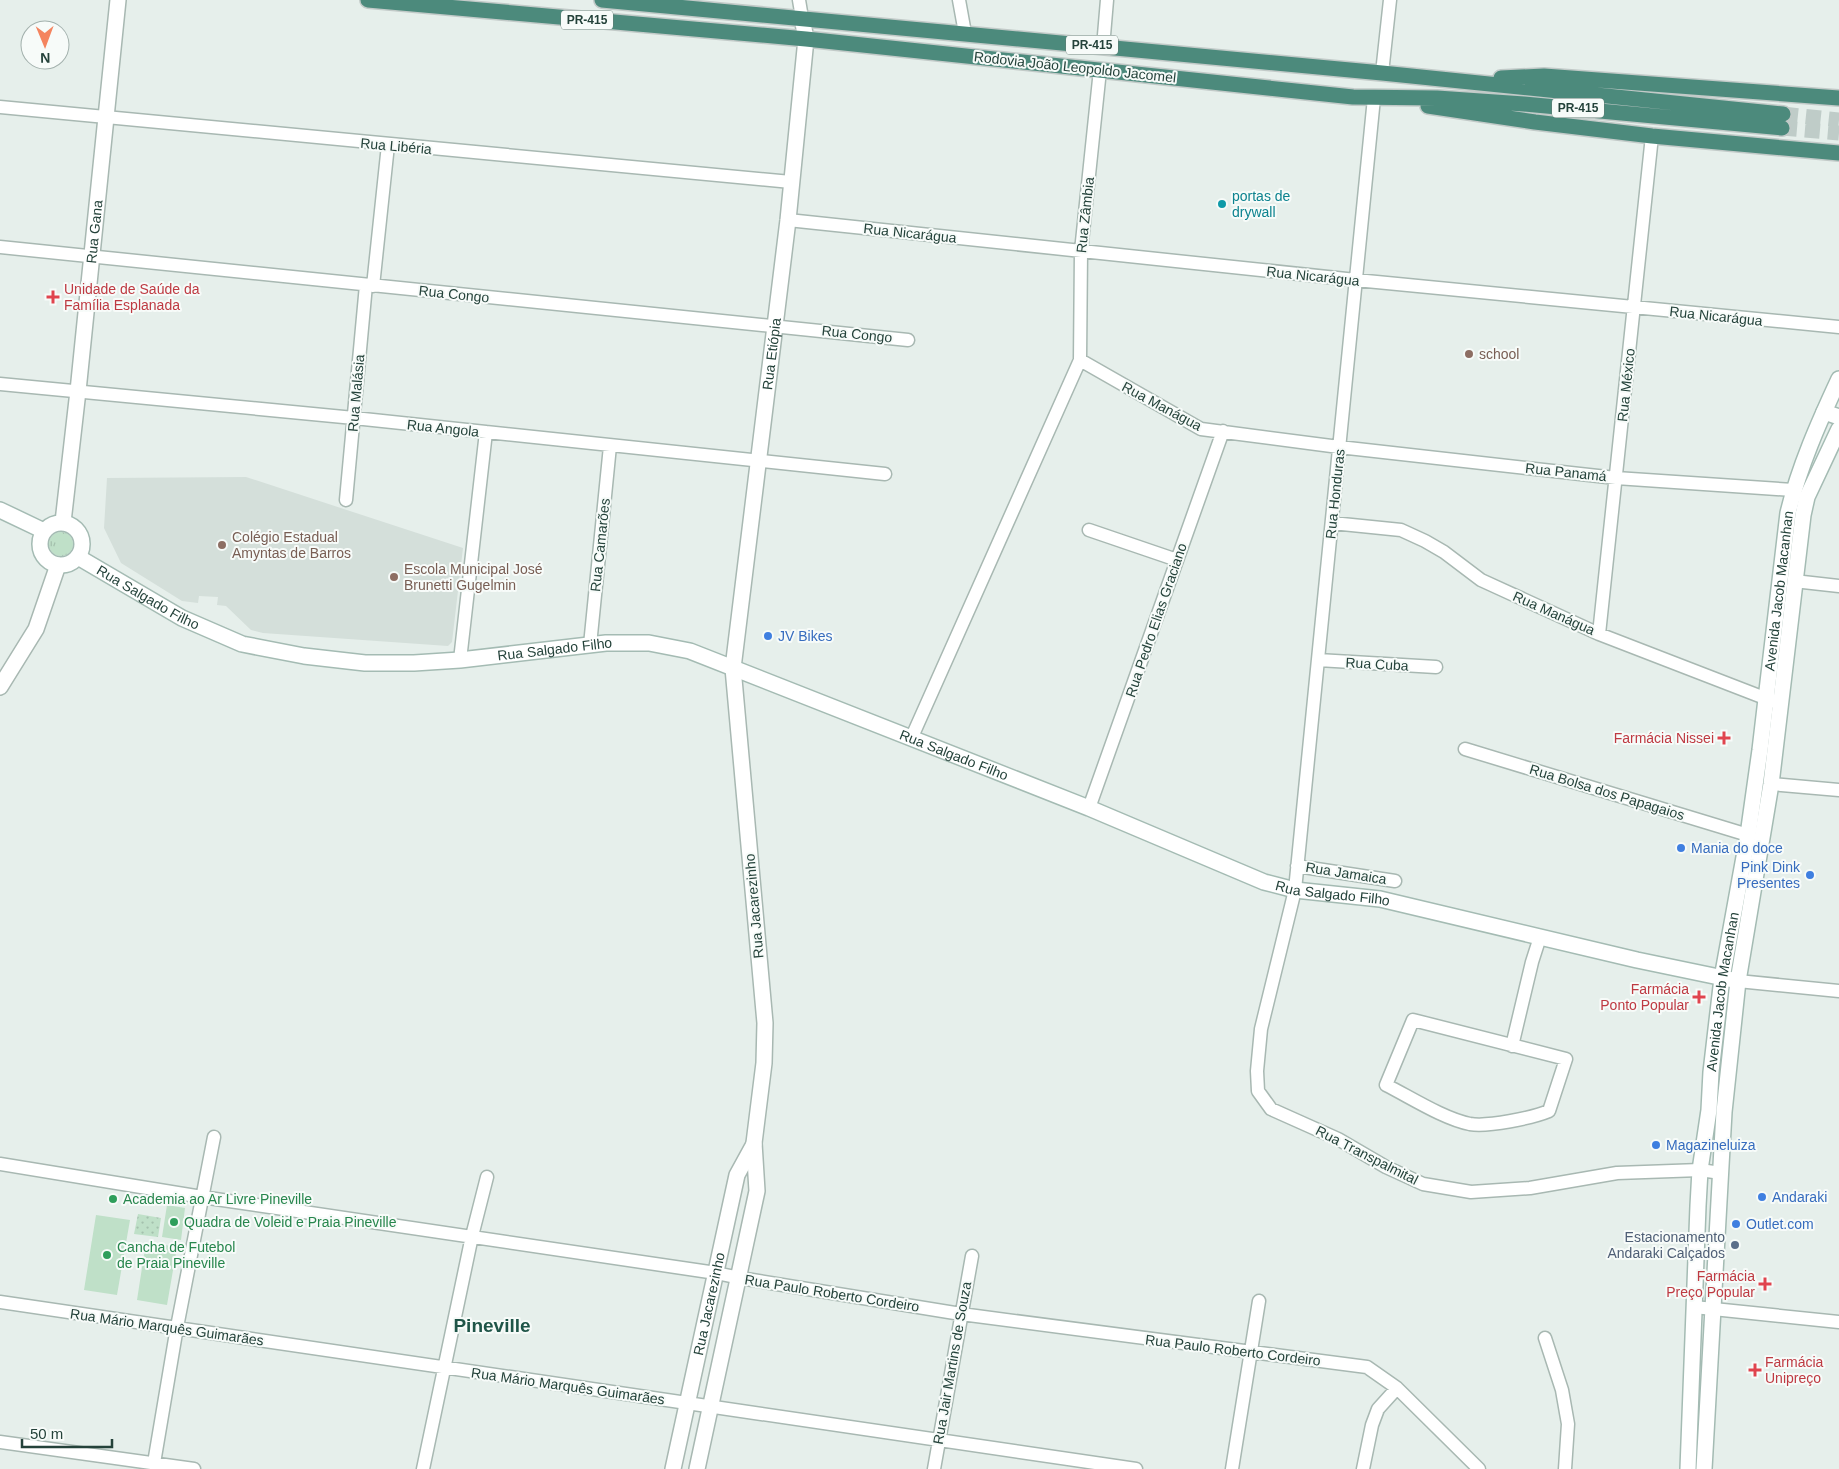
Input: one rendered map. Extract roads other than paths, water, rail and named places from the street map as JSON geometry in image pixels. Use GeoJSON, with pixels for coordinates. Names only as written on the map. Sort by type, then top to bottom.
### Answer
{"type":"FeatureCollection","features":[{"type":"Feature","properties":{"kind":"highway","name":"Rodovia João Leopoldo Jacomel"},"geometry":{"type":"LineString","coordinates":[[368,0],[806,39],[1374,98],[1437,98],[1783,121],[1451,80],[602,0]]}},
{"type":"Feature","properties":{"kind":"highway"},"geometry":{"type":"LineString","coordinates":[[1451,80],[1544,76],[1839,98]]}},
{"type":"Feature","properties":{"kind":"highway"},"geometry":{"type":"LineString","coordinates":[[1374,98],[1535,122],[1652,136],[1839,153]]}},
{"type":"Feature","properties":{"kind":"main road","name":"Rua Gana"},"geometry":{"type":"LineString","coordinates":[[63,522],[118,0]]}},
{"type":"Feature","properties":{"kind":"main road","name":"Rua Etiópia"},"geometry":{"type":"LineString","coordinates":[[733,668],[788,220],[806,39],[802,18]]}},
{"type":"Feature","properties":{"kind":"main road","name":"Avenida Jacob Macanhan"},"geometry":{"type":"LineString","coordinates":[[1688,1469],[1700,1170],[1709,1110],[1711,1072],[1722,978],[1748,836],[1788,513],[1793,490],[1839,379]]}},
{"type":"Feature","properties":{"kind":"main road"},"geometry":{"type":"LineString","coordinates":[[1824,412],[1839,417]]}},
{"type":"Feature","properties":{"kind":"main road","name":"Avenida Jacob Macanhan"},"geometry":{"type":"LineString","coordinates":[[1704,1469],[1724,1112],[1738,981],[1771,784],[1794,581],[1807,497],[1839,429]]}},
{"type":"Feature","properties":{"kind":"main road"},"geometry":{"type":"LineString","coordinates":[[0,510],[44,531]]}},
{"type":"Feature","properties":{"kind":"main road"},"geometry":{"type":"LineString","coordinates":[[63,522],[74,527],[80,535],[82,547],[78,557],[69,564],[58,565],[47,560],[41,552],[40,541],[44,531],[53,524],[63,522]]}},
{"type":"Feature","properties":{"kind":"main road","name":"Rua Salgado Filho"},"geometry":{"type":"LineString","coordinates":[[78,557],[182,618],[242,644],[304,656],[365,663],[414,663],[460,660],[590,644],[649,643],[690,651],[1089,808],[1264,882],[1295,890],[1380,899],[1637,960],[1738,981]]}},
{"type":"Feature","properties":{"kind":"main road"},"geometry":{"type":"LineString","coordinates":[[0,687],[36,629],[58,565]]}},
{"type":"Feature","properties":{"kind":"main road","name":"Rua Jacarezinho"},"geometry":{"type":"LineString","coordinates":[[697,1469],[740,1278],[757,1191],[754,1143],[764,1063],[765,1023],[733,668]]}},
{"type":"Feature","properties":{"kind":"main road","name":"Rua Jacarezinho"},"geometry":{"type":"LineString","coordinates":[[673,1469],[737,1175],[754,1143]]}},
{"type":"Feature","properties":{"kind":"street"},"geometry":{"type":"LineString","coordinates":[[799,0],[802,18]]}},
{"type":"Feature","properties":{"kind":"street"},"geometry":{"type":"LineString","coordinates":[[959,0],[965,33]]}},
{"type":"Feature","properties":{"kind":"street"},"geometry":{"type":"LineString","coordinates":[[1103,46],[1107,0]]}},
{"type":"Feature","properties":{"kind":"street"},"geometry":{"type":"LineString","coordinates":[[1382,73],[1390,0]]}},
{"type":"Feature","properties":{"kind":"street","name":"Rua Zâmbia"},"geometry":{"type":"LineString","coordinates":[[1080,360],[1080,251],[1100,70]]}},
{"type":"Feature","properties":{"kind":"street","name":"Rua Honduras"},"geometry":{"type":"LineString","coordinates":[[1295,890],[1374,98]]}},
{"type":"Feature","properties":{"kind":"street","name":"Rua Libéria"},"geometry":{"type":"LineString","coordinates":[[0,107],[791,182]]}},
{"type":"Feature","properties":{"kind":"street","name":"Rua México"},"geometry":{"type":"LineString","coordinates":[[1600,634],[1652,136]]}},
{"type":"Feature","properties":{"kind":"street","name":"Rua Malásia"},"geometry":{"type":"LineString","coordinates":[[346,500],[354,418],[388,145]]}},
{"type":"Feature","properties":{"kind":"street","name":"Rua Nicarágua"},"geometry":{"type":"LineString","coordinates":[[788,220],[1356,280],[1839,327]]}},
{"type":"Feature","properties":{"kind":"street","name":"Rua Congo"},"geometry":{"type":"LineString","coordinates":[[0,247],[908,340]]}},
{"type":"Feature","properties":{"kind":"street"},"geometry":{"type":"LineString","coordinates":[[911,739],[1080,360]]}},
{"type":"Feature","properties":{"kind":"street","name":"Rua Manágua"},"geometry":{"type":"LineString","coordinates":[[1080,360],[1201,429],[1339,447]]}},
{"type":"Feature","properties":{"kind":"street","name":"Rua Angola"},"geometry":{"type":"LineString","coordinates":[[0,384],[354,418],[886,474]]}},
{"type":"Feature","properties":{"kind":"street","name":"Rua Pedro Elias Graciano"},"geometry":{"type":"LineString","coordinates":[[1089,808],[1223,431]]}},
{"type":"Feature","properties":{"kind":"street"},"geometry":{"type":"LineString","coordinates":[[460,660],[486,432]]}},
{"type":"Feature","properties":{"kind":"street","name":"Rua Camarões"},"geometry":{"type":"LineString","coordinates":[[590,644],[610,446]]}},
{"type":"Feature","properties":{"kind":"street","name":"Rua Panamá"},"geometry":{"type":"LineString","coordinates":[[1339,447],[1616,478],[1793,490]]}},
{"type":"Feature","properties":{"kind":"street","name":"Rua Manágua"},"geometry":{"type":"LineString","coordinates":[[1332,523],[1401,530],[1444,552],[1481,580],[1600,634],[1781,705]]}},
{"type":"Feature","properties":{"kind":"street"},"geometry":{"type":"LineString","coordinates":[[1089,530],[1176,560]]}},
{"type":"Feature","properties":{"kind":"street"},"geometry":{"type":"LineString","coordinates":[[1794,581],[1839,586]]}},
{"type":"Feature","properties":{"kind":"street","name":"Rua Cuba"},"geometry":{"type":"LineString","coordinates":[[1318,660],[1436,667]]}},
{"type":"Feature","properties":{"kind":"street","name":"Rua Bolsa dos Papagaios"},"geometry":{"type":"LineString","coordinates":[[1465,749],[1748,836]]}},
{"type":"Feature","properties":{"kind":"street"},"geometry":{"type":"LineString","coordinates":[[1771,784],[1839,790]]}},
{"type":"Feature","properties":{"kind":"street","name":"Rua Jamaica"},"geometry":{"type":"LineString","coordinates":[[1298,866],[1395,880]]}},
{"type":"Feature","properties":{"kind":"street","name":"Rua Transpalmital"},"geometry":{"type":"LineString","coordinates":[[1295,890],[1261,1029],[1257,1071],[1258,1091],[1271,1109],[1338,1139],[1386,1167],[1423,1184],[1471,1192],[1530,1188],[1617,1173],[1700,1170],[1720,1173]]}},
{"type":"Feature","properties":{"kind":"street"},"geometry":{"type":"LineString","coordinates":[[1512,1046],[1532,962],[1540,937]]}},
{"type":"Feature","properties":{"kind":"street","name":"Rua Salgado Filho"},"geometry":{"type":"LineString","coordinates":[[1738,981],[1839,991]]}},
{"type":"Feature","properties":{"kind":"street"},"geometry":{"type":"LineString","coordinates":[[1414,1020],[1512,1046],[1566,1059],[1549,1111],[1535,1117],[1487,1124],[1470,1124],[1446,1115],[1386,1085],[1414,1020]]}},
{"type":"Feature","properties":{"kind":"street"},"geometry":{"type":"LineString","coordinates":[[154,1466],[177,1327],[214,1137]]}},
{"type":"Feature","properties":{"kind":"street","name":"Rua Paulo Roberto Cordeiro"},"geometry":{"type":"LineString","coordinates":[[0,1164],[202,1197],[716,1272],[740,1278],[961,1314],[1251,1353],[1367,1366],[1397,1388],[1478,1469]]}},
{"type":"Feature","properties":{"kind":"street"},"geometry":{"type":"LineString","coordinates":[[423,1469],[472,1236],[487,1177]]}},
{"type":"Feature","properties":{"kind":"street","name":"Rua Jair Martins de Souza"},"geometry":{"type":"LineString","coordinates":[[934,1469],[972,1256]]}},
{"type":"Feature","properties":{"kind":"street"},"geometry":{"type":"LineString","coordinates":[[1232,1469],[1259,1301]]}},
{"type":"Feature","properties":{"kind":"street","name":"Rua Mário Marquês Guimarães"},"geometry":{"type":"LineString","coordinates":[[0,1302],[1136,1469]]}},
{"type":"Feature","properties":{"kind":"street"},"geometry":{"type":"LineString","coordinates":[[1694,1307],[1839,1322]]}},
{"type":"Feature","properties":{"kind":"street"},"geometry":{"type":"LineString","coordinates":[[1546,1338],[1562,1390],[1568,1424],[1566,1469]]}},
{"type":"Feature","properties":{"kind":"street"},"geometry":{"type":"LineString","coordinates":[[1363,1469],[1372,1425],[1378,1409],[1397,1388]]}},
{"type":"Feature","properties":{"kind":"street"},"geometry":{"type":"LineString","coordinates":[[0,1442],[154,1466],[194,1469]]}},
{"type":"Feature","properties":{"kind":"tunnel"},"geometry":{"type":"LineString","coordinates":[[1783,114],[1839,120]]}},
{"type":"Feature","properties":{"kind":"tunnel"},"geometry":{"type":"LineString","coordinates":[[1782,128],[1839,133]]}},
{"type":"Feature","properties":{"kind":"place","name":"portas de drywall"},"geometry":{"type":"Point","coordinates":[1222,204]}},
{"type":"Feature","properties":{"kind":"place","name":"Unidade de Saúde da Família Esplanada"},"geometry":{"type":"Point","coordinates":[53,297]}},
{"type":"Feature","properties":{"kind":"place","name":"school"},"geometry":{"type":"Point","coordinates":[1469,354]}},
{"type":"Feature","properties":{"kind":"place","name":"Colégio Estadual Amyntas de Barros"},"geometry":{"type":"Point","coordinates":[222,545]}},
{"type":"Feature","properties":{"kind":"place","name":"Escola Municipal José Brunetti Gugelmin"},"geometry":{"type":"Point","coordinates":[394,577]}},
{"type":"Feature","properties":{"kind":"place","name":"JV Bikes"},"geometry":{"type":"Point","coordinates":[768,636]}},
{"type":"Feature","properties":{"kind":"place","name":"Farmácia Nissei"},"geometry":{"type":"Point","coordinates":[1724,738]}},
{"type":"Feature","properties":{"kind":"place","name":"Mania do doce"},"geometry":{"type":"Point","coordinates":[1681,848]}},
{"type":"Feature","properties":{"kind":"place","name":"Pink Dink Presentes"},"geometry":{"type":"Point","coordinates":[1810,875]}},
{"type":"Feature","properties":{"kind":"place","name":"Farmácia Ponto Popular"},"geometry":{"type":"Point","coordinates":[1699,997]}},
{"type":"Feature","properties":{"kind":"place","name":"Magazineluiza"},"geometry":{"type":"Point","coordinates":[1656,1145]}},
{"type":"Feature","properties":{"kind":"place","name":"Andaraki"},"geometry":{"type":"Point","coordinates":[1762,1197]}},
{"type":"Feature","properties":{"kind":"place","name":"Academia ao Ar Livre Pineville"},"geometry":{"type":"Point","coordinates":[113,1199]}},
{"type":"Feature","properties":{"kind":"place","name":"Quadra de Voleid e Praia Pineville"},"geometry":{"type":"Point","coordinates":[174,1222]}},
{"type":"Feature","properties":{"kind":"place","name":"Outlet.com"},"geometry":{"type":"Point","coordinates":[1736,1224]}},
{"type":"Feature","properties":{"kind":"place","name":"Estacionamento Andaraki Calçados"},"geometry":{"type":"Point","coordinates":[1735,1245]}},
{"type":"Feature","properties":{"kind":"place","name":"Cancha de Futebol de Praia Pineville"},"geometry":{"type":"Point","coordinates":[107,1255]}},
{"type":"Feature","properties":{"kind":"place","name":"Farmácia Preço Popular"},"geometry":{"type":"Point","coordinates":[1765,1284]}},
{"type":"Feature","properties":{"kind":"place","name":"Farmácia Unipreço"},"geometry":{"type":"Point","coordinates":[1755,1370]}},
{"type":"Feature","properties":{"kind":"district","name":"Pineville"},"geometry":{"type":"Point","coordinates":[492,1325]}}]}
